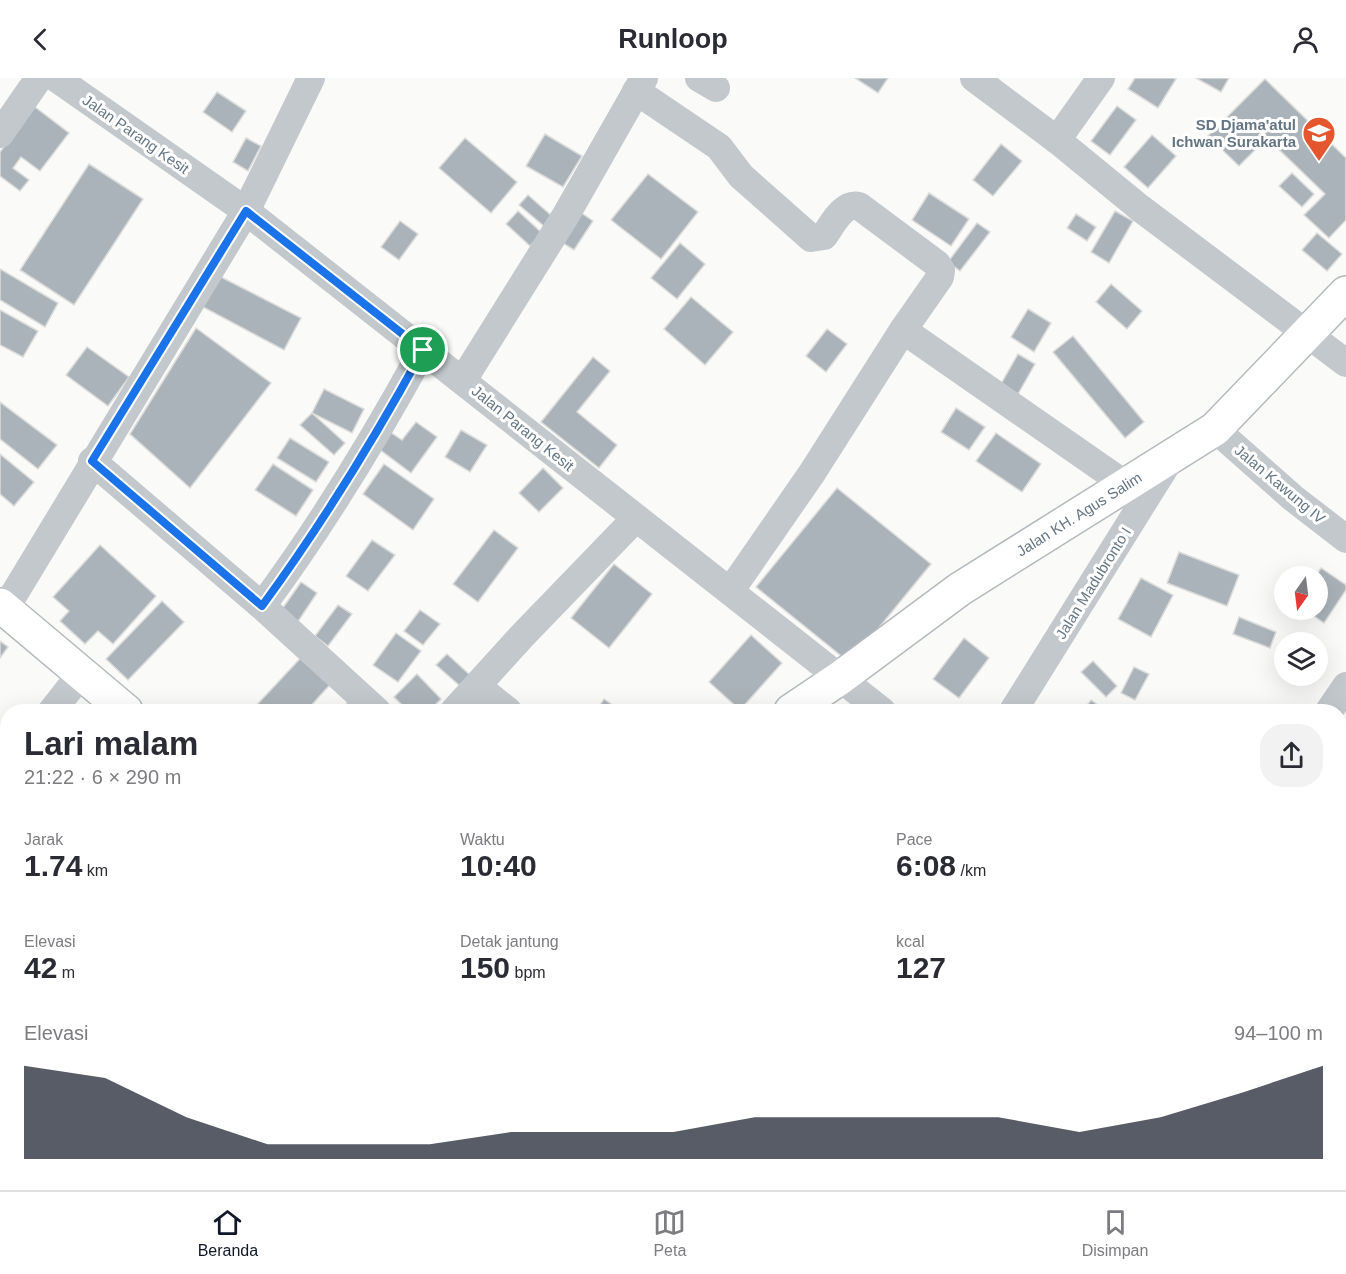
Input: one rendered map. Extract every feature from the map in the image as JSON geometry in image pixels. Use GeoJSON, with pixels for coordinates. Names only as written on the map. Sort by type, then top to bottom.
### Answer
{"type":"FeatureCollection","features":[{"type":"Feature","properties":{"kind":"main road","name":"Jalan KH. Agus Salim"},"geometry":{"type":"LineString","coordinates":[[801,704],[840,678],[960,589],[1215,429],[1346,292]]}},
{"type":"Feature","properties":{"kind":"main road"},"geometry":{"type":"LineString","coordinates":[[2,607],[117,704]]}},
{"type":"Feature","properties":{"kind":"street"},"geometry":{"type":"LineString","coordinates":[[0,134],[39,78]]}},
{"type":"Feature","properties":{"kind":"street","name":"Jalan Parang Kesit"},"geometry":{"type":"LineString","coordinates":[[56,78],[246,211],[731,590],[873,704]]}},
{"type":"Feature","properties":{"kind":"street"},"geometry":{"type":"LineString","coordinates":[[2,607],[246,211],[311,78]]}},
{"type":"Feature","properties":{"kind":"street"},"geometry":{"type":"LineString","coordinates":[[974,78],[1057,140],[1140,208],[1346,363]]}},
{"type":"Feature","properties":{"kind":"street"},"geometry":{"type":"LineString","coordinates":[[1057,140],[1101,78]]}},
{"type":"Feature","properties":{"kind":"street"},"geometry":{"type":"LineString","coordinates":[[462,380],[566,215],[640,85],[719,147],[741,176],[811,238],[824,236],[846,207],[853,204],[859,206],[937,264],[941,270],[940,277],[903,330],[812,473],[731,590]]}},
{"type":"Feature","properties":{"kind":"street"},"geometry":{"type":"LineString","coordinates":[[903,330],[1126,484]]}},
{"type":"Feature","properties":{"kind":"street"},"geometry":{"type":"LineString","coordinates":[[262,606],[311,538],[388,414],[423,350]]}},
{"type":"Feature","properties":{"kind":"street","name":"Jalan Kawung IV"},"geometry":{"type":"LineString","coordinates":[[1215,429],[1293,498],[1342,527]]}},
{"type":"Feature","properties":{"kind":"street","name":"Jalan Madubronto I"},"geometry":{"type":"LineString","coordinates":[[1017,704],[1172,456]]}},
{"type":"Feature","properties":{"kind":"street"},"geometry":{"type":"LineString","coordinates":[[92,461],[262,606],[368,704]]}},
{"type":"Feature","properties":{"kind":"street"},"geometry":{"type":"LineString","coordinates":[[460,704],[636,518]]}},
{"type":"Feature","properties":{"kind":"street"},"geometry":{"type":"LineString","coordinates":[[57,704],[81,674]]}},
{"type":"Feature","properties":{"kind":"street"},"geometry":{"type":"LineString","coordinates":[[477,686],[499,704]]}},
{"type":"Feature","properties":{"kind":"building"},"geometry":{"type":"Polygon","coordinates":[[[855,78],[888,78],[878,93],[855,78]]]}},
{"type":"Feature","properties":{"kind":"building"},"geometry":{"type":"Polygon","coordinates":[[[1135,78],[1176,79],[1158,108],[1128,89],[1135,78]]]}},
{"type":"Feature","properties":{"kind":"building"},"geometry":{"type":"Polygon","coordinates":[[[1196,78],[1229,78],[1221,92],[1196,78]]]}},
{"type":"Feature","properties":{"kind":"building","name":"SD Djama'atul Ichwan Surakarta"},"geometry":{"type":"Polygon","coordinates":[[[1265,79],[1346,158],[1346,220],[1329,238],[1304,215],[1325,194],[1267,138],[1239,166],[1208,136],[1265,79]]]}},
{"type":"Feature","properties":{"kind":"building"},"geometry":{"type":"Polygon","coordinates":[[[217,92],[246,111],[232,132],[203,112],[217,92]]]}},
{"type":"Feature","properties":{"kind":"building"},"geometry":{"type":"Polygon","coordinates":[[[1117,106],[1136,120],[1110,155],[1091,141],[1117,106]]]}},
{"type":"Feature","properties":{"kind":"building"},"geometry":{"type":"Polygon","coordinates":[[[35,107],[69,133],[40,171],[21,157],[13,168],[29,180],[20,191],[0,176],[0,152],[35,107]]]}},
{"type":"Feature","properties":{"kind":"building"},"geometry":{"type":"Polygon","coordinates":[[[545,134],[582,156],[563,187],[526,166],[545,134]]]}},
{"type":"Feature","properties":{"kind":"building"},"geometry":{"type":"Polygon","coordinates":[[[1152,135],[1176,156],[1148,188],[1124,167],[1152,135]]]}},
{"type":"Feature","properties":{"kind":"building"},"geometry":{"type":"Polygon","coordinates":[[[246,138],[261,146],[248,171],[233,162],[246,138]]]}},
{"type":"Feature","properties":{"kind":"building"},"geometry":{"type":"Polygon","coordinates":[[[465,138],[517,182],[491,213],[439,168],[465,138]]]}},
{"type":"Feature","properties":{"kind":"building"},"geometry":{"type":"Polygon","coordinates":[[[1001,144],[1022,161],[993,196],[973,180],[1001,144]]]}},
{"type":"Feature","properties":{"kind":"building"},"geometry":{"type":"Polygon","coordinates":[[[89,164],[143,199],[74,305],[20,270],[89,164]]]}},
{"type":"Feature","properties":{"kind":"building"},"geometry":{"type":"Polygon","coordinates":[[[1292,173],[1314,194],[1302,207],[1279,186],[1292,173]]]}},
{"type":"Feature","properties":{"kind":"building"},"geometry":{"type":"Polygon","coordinates":[[[648,174],[698,212],[661,259],[611,220],[648,174]]]}},
{"type":"Feature","properties":{"kind":"building"},"geometry":{"type":"Polygon","coordinates":[[[929,193],[969,219],[951,246],[912,220],[929,193]]]}},
{"type":"Feature","properties":{"kind":"building"},"geometry":{"type":"Polygon","coordinates":[[[528,195],[553,217],[545,227],[519,205],[528,195]]]}},
{"type":"Feature","properties":{"kind":"building"},"geometry":{"type":"Polygon","coordinates":[[[577,210],[593,221],[574,250],[558,240],[577,210]]]}},
{"type":"Feature","properties":{"kind":"building"},"geometry":{"type":"Polygon","coordinates":[[[518,211],[542,233],[530,246],[506,224],[518,211]]]}},
{"type":"Feature","properties":{"kind":"building"},"geometry":{"type":"Polygon","coordinates":[[[1115,211],[1133,221],[1109,263],[1091,252],[1115,211]]]}},
{"type":"Feature","properties":{"kind":"building"},"geometry":{"type":"Polygon","coordinates":[[[1076,214],[1096,227],[1087,241],[1067,228],[1076,214]]]}},
{"type":"Feature","properties":{"kind":"building"},"geometry":{"type":"Polygon","coordinates":[[[400,221],[418,234],[399,260],[381,247],[400,221]]]}},
{"type":"Feature","properties":{"kind":"building"},"geometry":{"type":"Polygon","coordinates":[[[977,223],[990,232],[960,271],[948,262],[977,223]]]}},
{"type":"Feature","properties":{"kind":"building"},"geometry":{"type":"Polygon","coordinates":[[[1317,233],[1342,254],[1327,271],[1302,250],[1317,233]]]}},
{"type":"Feature","properties":{"kind":"building"},"geometry":{"type":"Polygon","coordinates":[[[680,243],[705,264],[677,299],[651,278],[680,243]]]}},
{"type":"Feature","properties":{"kind":"building"},"geometry":{"type":"Polygon","coordinates":[[[0,269],[58,303],[45,327],[0,300],[0,269]]]}},
{"type":"Feature","properties":{"kind":"building"},"geometry":{"type":"Polygon","coordinates":[[[219,276],[301,318],[284,350],[203,307],[219,276]]]}},
{"type":"Feature","properties":{"kind":"building"},"geometry":{"type":"Polygon","coordinates":[[[1111,284],[1142,311],[1127,329],[1096,302],[1111,284]]]}},
{"type":"Feature","properties":{"kind":"building"},"geometry":{"type":"Polygon","coordinates":[[[691,297],[733,332],[705,365],[664,329],[691,297]]]}},
{"type":"Feature","properties":{"kind":"building"},"geometry":{"type":"Polygon","coordinates":[[[1028,309],[1051,323],[1034,352],[1011,337],[1028,309]]]}},
{"type":"Feature","properties":{"kind":"building"},"geometry":{"type":"Polygon","coordinates":[[[0,310],[38,331],[23,357],[0,345],[0,310]]]}},
{"type":"Feature","properties":{"kind":"building"},"geometry":{"type":"Polygon","coordinates":[[[196,328],[271,383],[190,488],[130,434],[196,328]]]}},
{"type":"Feature","properties":{"kind":"building"},"geometry":{"type":"Polygon","coordinates":[[[827,329],[847,344],[826,372],[806,356],[827,329]]]}},
{"type":"Feature","properties":{"kind":"building"},"geometry":{"type":"Polygon","coordinates":[[[1073,336],[1144,422],[1125,438],[1053,352],[1073,336]]]}},
{"type":"Feature","properties":{"kind":"building"},"geometry":{"type":"Polygon","coordinates":[[[87,347],[129,377],[108,406],[66,375],[87,347]]]}},
{"type":"Feature","properties":{"kind":"building"},"geometry":{"type":"Polygon","coordinates":[[[1018,354],[1035,364],[1018,394],[1001,384],[1018,354]]]}},
{"type":"Feature","properties":{"kind":"building"},"geometry":{"type":"Polygon","coordinates":[[[593,357],[610,371],[577,412],[617,445],[599,468],[541,422],[593,357]]]}},
{"type":"Feature","properties":{"kind":"building"},"geometry":{"type":"Polygon","coordinates":[[[324,389],[364,409],[352,433],[312,413],[324,389]]]}},
{"type":"Feature","properties":{"kind":"building"},"geometry":{"type":"Polygon","coordinates":[[[0,402],[57,445],[38,469],[0,439],[0,402]]]}},
{"type":"Feature","properties":{"kind":"building"},"geometry":{"type":"Polygon","coordinates":[[[956,408],[985,427],[969,450],[941,432],[956,408]]]}},
{"type":"Feature","properties":{"kind":"building"},"geometry":{"type":"Polygon","coordinates":[[[312,413],[345,443],[334,455],[300,425],[312,413]]]}},
{"type":"Feature","properties":{"kind":"building"},"geometry":{"type":"Polygon","coordinates":[[[416,422],[437,437],[411,473],[375,446],[387,430],[402,440],[416,422]]]}},
{"type":"Feature","properties":{"kind":"building"},"geometry":{"type":"Polygon","coordinates":[[[461,430],[487,445],[470,472],[445,457],[461,430]]]}},
{"type":"Feature","properties":{"kind":"building"},"geometry":{"type":"Polygon","coordinates":[[[996,433],[1041,464],[1022,492],[976,461],[996,433]]]}},
{"type":"Feature","properties":{"kind":"building"},"geometry":{"type":"Polygon","coordinates":[[[290,438],[329,462],[316,482],[277,458],[290,438]]]}},
{"type":"Feature","properties":{"kind":"building"},"geometry":{"type":"Polygon","coordinates":[[[0,454],[34,482],[14,506],[0,494],[0,454]]]}},
{"type":"Feature","properties":{"kind":"building"},"geometry":{"type":"Polygon","coordinates":[[[273,464],[313,490],[296,516],[255,490],[273,464]]]}},
{"type":"Feature","properties":{"kind":"building"},"geometry":{"type":"Polygon","coordinates":[[[384,464],[434,499],[413,530],[363,494],[384,464]]]}},
{"type":"Feature","properties":{"kind":"building"},"geometry":{"type":"Polygon","coordinates":[[[543,468],[563,488],[539,512],[519,493],[543,468]]]}},
{"type":"Feature","properties":{"kind":"building"},"geometry":{"type":"Polygon","coordinates":[[[837,488],[931,564],[850,663],[756,587],[837,488]]]}},
{"type":"Feature","properties":{"kind":"building"},"geometry":{"type":"Polygon","coordinates":[[[494,530],[518,548],[478,602],[453,584],[494,530]]]}},
{"type":"Feature","properties":{"kind":"building"},"geometry":{"type":"Polygon","coordinates":[[[372,540],[395,555],[368,591],[346,576],[372,540]]]}},
{"type":"Feature","properties":{"kind":"building"},"geometry":{"type":"Polygon","coordinates":[[[100,545],[156,596],[113,644],[98,631],[85,644],[60,621],[69,611],[53,597],[100,545]]]}},
{"type":"Feature","properties":{"kind":"building"},"geometry":{"type":"Polygon","coordinates":[[[1179,552],[1239,575],[1227,606],[1167,583],[1179,552]]]}},
{"type":"Feature","properties":{"kind":"building"},"geometry":{"type":"Polygon","coordinates":[[[614,564],[652,594],[609,648],[571,618],[614,564]]]}},
{"type":"Feature","properties":{"kind":"building"},"geometry":{"type":"Polygon","coordinates":[[[1328,573],[1346,585],[1346,590],[1328,617],[1328,573]]]}},
{"type":"Feature","properties":{"kind":"building"},"geometry":{"type":"Polygon","coordinates":[[[1141,578],[1173,595],[1151,637],[1118,619],[1141,578]]]}},
{"type":"Feature","properties":{"kind":"building"},"geometry":{"type":"Polygon","coordinates":[[[301,582],[317,593],[297,623],[280,612],[301,582]]]}},
{"type":"Feature","properties":{"kind":"building"},"geometry":{"type":"Polygon","coordinates":[[[162,601],[184,622],[128,680],[106,659],[162,601]]]}},
{"type":"Feature","properties":{"kind":"building"},"geometry":{"type":"Polygon","coordinates":[[[338,605],[352,614],[328,646],[315,636],[338,605]]]}},
{"type":"Feature","properties":{"kind":"building"},"geometry":{"type":"Polygon","coordinates":[[[420,610],[440,624],[423,645],[404,631],[420,610]]]}},
{"type":"Feature","properties":{"kind":"building"},"geometry":{"type":"Polygon","coordinates":[[[1239,617],[1276,632],[1274,632],[1270,648],[1233,634],[1239,617]]]}},
{"type":"Feature","properties":{"kind":"building"},"geometry":{"type":"Polygon","coordinates":[[[396,633],[421,651],[398,682],[373,665],[396,633]]]}},
{"type":"Feature","properties":{"kind":"building"},"geometry":{"type":"Polygon","coordinates":[[[751,635],[782,663],[745,704],[733,704],[709,682],[751,635]]]}},
{"type":"Feature","properties":{"kind":"building"},"geometry":{"type":"Polygon","coordinates":[[[964,638],[989,658],[959,698],[933,679],[964,638]]]}},
{"type":"Feature","properties":{"kind":"building"},"geometry":{"type":"Polygon","coordinates":[[[0,641],[8,647],[0,658],[0,641]]]}},
{"type":"Feature","properties":{"kind":"building"},"geometry":{"type":"Polygon","coordinates":[[[308,650],[337,677],[312,704],[258,704],[308,650]]]}},
{"type":"Feature","properties":{"kind":"building"},"geometry":{"type":"Polygon","coordinates":[[[447,654],[470,675],[460,686],[436,665],[447,654]]]}},
{"type":"Feature","properties":{"kind":"building"},"geometry":{"type":"Polygon","coordinates":[[[1093,661],[1117,686],[1106,697],[1081,672],[1093,661]]]}},
{"type":"Feature","properties":{"kind":"building"},"geometry":{"type":"Polygon","coordinates":[[[1134,667],[1149,674],[1135,700],[1121,693],[1134,667]]]}},
{"type":"Feature","properties":{"kind":"building"},"geometry":{"type":"Polygon","coordinates":[[[417,674],[441,699],[436,704],[401,704],[394,697],[417,674]]]}},
{"type":"Feature","properties":{"kind":"building"},"geometry":{"type":"Polygon","coordinates":[[[604,699],[611,704],[601,704],[604,699]]]}},
{"type":"Feature","properties":{"kind":"place","name":"SD Djama'atul Ichwan Surakarta"},"geometry":{"type":"Point","coordinates":[1319,162]}},
{"type":"Feature","properties":{"kind":"route"},"geometry":{"type":"LineString","coordinates":[[246,211],[423,350],[388,414],[311,538],[262,606],[92,461],[246,211]]}}]}
